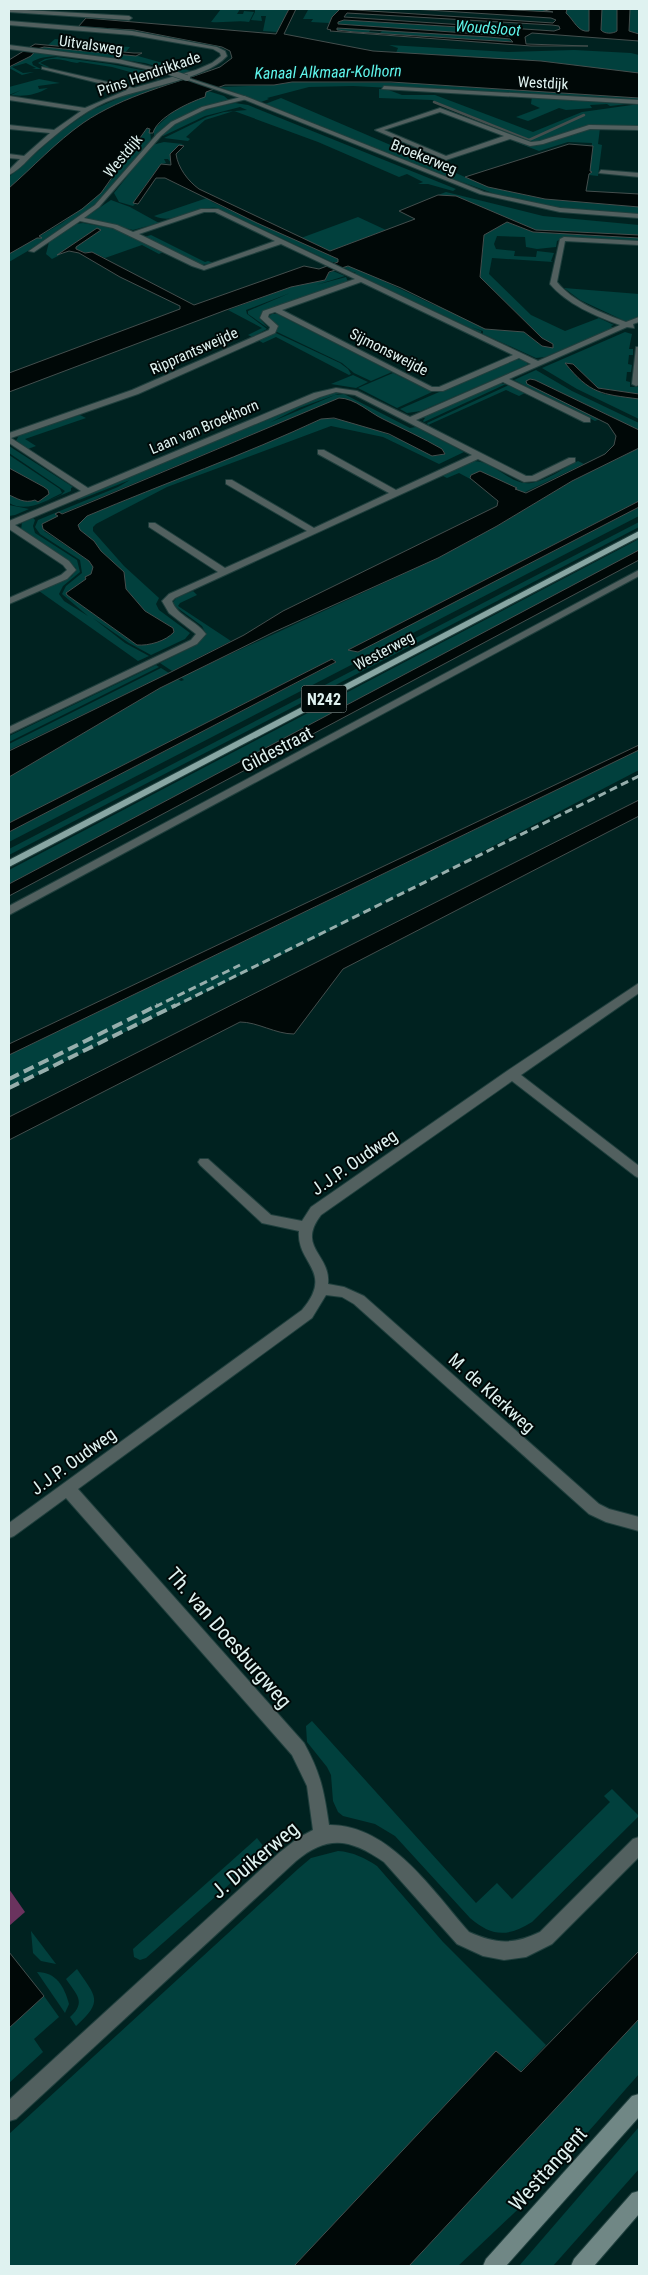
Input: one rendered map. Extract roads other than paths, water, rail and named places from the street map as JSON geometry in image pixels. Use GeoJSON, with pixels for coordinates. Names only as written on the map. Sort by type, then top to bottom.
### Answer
{"type":"FeatureCollection","features":[{"type":"Feature","properties":{"kind":"main road","name":"Westerweg"},"geometry":{"type":"LineString","coordinates":[[9,864],[639,534]]}},
{"type":"Feature","properties":{"kind":"main road","name":"Westtangent"},"geometry":{"type":"LineString","coordinates":[[493,2266],[639,2103]]}},
{"type":"Feature","properties":{"kind":"main road"},"geometry":{"type":"LineString","coordinates":[[581,2266],[639,2200]]}},
{"type":"Feature","properties":{"kind":"street"},"geometry":{"type":"LineString","coordinates":[[9,10],[65,12],[129,18]]}},
{"type":"Feature","properties":{"kind":"street"},"geometry":{"type":"LineString","coordinates":[[9,23],[47,26],[65,12]]}},
{"type":"Feature","properties":{"kind":"street","name":"Prins Hendrikkade"},"geometry":{"type":"LineString","coordinates":[[9,173],[55,132],[87,110],[134,90],[203,68],[221,60],[224,56],[223,52],[212,47],[132,33],[47,26]]}},
{"type":"Feature","properties":{"kind":"street","name":"Uitvalsweg"},"geometry":{"type":"LineString","coordinates":[[9,47],[130,63],[187,78]]}},
{"type":"Feature","properties":{"kind":"street"},"geometry":{"type":"LineString","coordinates":[[44,68],[134,90]]}},
{"type":"Feature","properties":{"kind":"street","name":"Broekerweg"},"geometry":{"type":"LineString","coordinates":[[187,78],[245,98],[482,193],[543,207],[639,216]]}},
{"type":"Feature","properties":{"kind":"street","name":"Westdijk"},"geometry":{"type":"LineString","coordinates":[[384,88],[639,102]]}},
{"type":"Feature","properties":{"kind":"street"},"geometry":{"type":"LineString","coordinates":[[9,98],[87,110]]}},
{"type":"Feature","properties":{"kind":"street","name":"Westdijk"},"geometry":{"type":"LineString","coordinates":[[32,251],[79,219],[109,195],[159,135],[174,123],[204,108],[245,98]]}},
{"type":"Feature","properties":{"kind":"street"},"geometry":{"type":"LineString","coordinates":[[509,137],[446,158],[378,130],[440,110],[526,143],[538,144],[588,127],[639,128]]}},
{"type":"Feature","properties":{"kind":"street"},"geometry":{"type":"LineString","coordinates":[[9,127],[55,132]]}},
{"type":"Feature","properties":{"kind":"street"},"geometry":{"type":"LineString","coordinates":[[9,156],[26,158]]}},
{"type":"Feature","properties":{"kind":"street"},"geometry":{"type":"LineString","coordinates":[[601,172],[639,175]]}},
{"type":"Feature","properties":{"kind":"street"},"geometry":{"type":"LineString","coordinates":[[133,234],[203,210],[213,210],[282,241],[538,364]]}},
{"type":"Feature","properties":{"kind":"street"},"geometry":{"type":"LineString","coordinates":[[79,219],[115,226],[194,265],[204,268],[282,241]]}},
{"type":"Feature","properties":{"kind":"street"},"geometry":{"type":"LineString","coordinates":[[639,243],[564,239],[553,282],[557,289],[571,299],[626,325],[639,328]]}},
{"type":"Feature","properties":{"kind":"street"},"geometry":{"type":"LineString","coordinates":[[275,309],[362,279]]}},
{"type":"Feature","properties":{"kind":"street","name":"Sijmonsweijde"},"geometry":{"type":"LineString","coordinates":[[275,309],[435,390],[519,355]]}},
{"type":"Feature","properties":{"kind":"street","name":"Ripprantsweijde"},"geometry":{"type":"LineString","coordinates":[[9,436],[130,394],[268,332],[274,326],[264,316],[275,309]]}},
{"type":"Feature","properties":{"kind":"street"},"geometry":{"type":"LineString","coordinates":[[410,420],[639,319]]}},
{"type":"Feature","properties":{"kind":"street"},"geometry":{"type":"LineString","coordinates":[[636,384],[639,349]]}},
{"type":"Feature","properties":{"kind":"street"},"geometry":{"type":"LineString","coordinates":[[502,379],[587,420]]}},
{"type":"Feature","properties":{"kind":"street","name":"Laan van Broekhorn"},"geometry":{"type":"LineString","coordinates":[[9,524],[331,390],[345,390],[357,393],[527,480],[533,479],[572,460]]}},
{"type":"Feature","properties":{"kind":"street"},"geometry":{"type":"LineString","coordinates":[[9,440],[87,491]]}},
{"type":"Feature","properties":{"kind":"street"},"geometry":{"type":"LineString","coordinates":[[321,452],[396,493]]}},
{"type":"Feature","properties":{"kind":"street"},"geometry":{"type":"LineString","coordinates":[[9,731],[194,642],[201,634],[199,628],[171,609],[167,601],[172,596],[477,456]]}},
{"type":"Feature","properties":{"kind":"street"},"geometry":{"type":"LineString","coordinates":[[229,482],[313,531]]}},
{"type":"Feature","properties":{"kind":"street"},"geometry":{"type":"LineString","coordinates":[[9,524],[66,563],[72,570],[64,577],[9,601]]}},
{"type":"Feature","properties":{"kind":"street"},"geometry":{"type":"LineString","coordinates":[[152,525],[224,572]]}},
{"type":"Feature","properties":{"kind":"street","name":"Gildestraat"},"geometry":{"type":"LineString","coordinates":[[9,911],[639,573]]}},
{"type":"Feature","properties":{"kind":"street","name":"J.J.P. Oudweg"},"geometry":{"type":"LineString","coordinates":[[305,1227],[316,1211],[639,987]]}},
{"type":"Feature","properties":{"kind":"street"},"geometry":{"type":"LineString","coordinates":[[511,1074],[639,1173]]}},
{"type":"Feature","properties":{"kind":"street"},"geometry":{"type":"LineString","coordinates":[[204,1162],[267,1219],[305,1227],[305,1242],[316,1259],[321,1275],[322,1289]]}},
{"type":"Feature","properties":{"kind":"street","name":"J.J.P. Oudweg"},"geometry":{"type":"LineString","coordinates":[[9,1531],[307,1314],[316,1302],[322,1289]]}},
{"type":"Feature","properties":{"kind":"street","name":"M. de Klerkweg"},"geometry":{"type":"LineString","coordinates":[[322,1289],[344,1292],[358,1300],[594,1509],[606,1516],[639,1524]]}},
{"type":"Feature","properties":{"kind":"street","name":"Th. van Doesburgweg"},"geometry":{"type":"LineString","coordinates":[[68,1489],[298,1749],[311,1773],[315,1786],[322,1835]]}},
{"type":"Feature","properties":{"kind":"street","name":"J. Duikerweg"},"geometry":{"type":"LineString","coordinates":[[9,2112],[280,1862],[322,1835],[348,1836],[380,1848],[390,1856],[463,1938],[483,1947],[504,1951],[526,1948],[546,1938],[639,1845]]}},
{"type":"Feature","properties":{"kind":"water","name":"Kanaal Alkmaar-Kolhorn"},"geometry":{"type":"Polygon","coordinates":[[[289,9],[296,9],[284,34],[373,51],[541,61],[639,73],[639,98],[391,82],[292,82],[274,85],[225,85],[206,92],[205,97],[183,106],[167,116],[153,133],[149,133],[150,129],[147,128],[101,193],[82,209],[39,236],[42,238],[37,238],[9,254],[9,188],[54,146],[83,123],[115,105],[132,97],[220,67],[232,58],[230,51],[222,47],[134,30],[78,27],[86,18],[276,34],[289,9]]]}},
{"type":"Feature","properties":{"kind":"water","name":"Woudsloot"},"geometry":{"type":"Polygon","coordinates":[[[340,9],[553,23],[556,20],[551,18],[412,9],[495,9],[553,12],[540,9],[567,9],[566,13],[579,28],[589,31],[589,9],[602,9],[601,30],[613,33],[617,31],[617,9],[630,9],[629,31],[639,34],[639,41],[532,33],[525,37],[526,44],[588,46],[531,46],[330,31],[327,29],[332,17],[340,9]],[[347,13],[344,17],[554,31],[560,29],[559,26],[552,25],[347,13]],[[344,20],[338,22],[338,24],[509,36],[515,32],[344,20]],[[337,28],[337,30],[513,42],[510,39],[489,37],[337,28]]]}},
{"type":"Feature","properties":{"kind":"water"},"geometry":{"type":"Polygon","coordinates":[[[35,44],[142,53],[136,56],[44,47],[37,49],[31,56],[9,67],[9,60],[35,44]]]}},
{"type":"Feature","properties":{"kind":"water"},"geometry":{"type":"Polygon","coordinates":[[[569,144],[593,146],[590,171],[592,172],[589,174],[586,191],[639,194],[639,207],[545,199],[488,187],[465,177],[569,144]]]}},
{"type":"Feature","properties":{"kind":"water"},"geometry":{"type":"Polygon","coordinates":[[[179,145],[184,146],[176,154],[181,169],[187,178],[199,189],[330,251],[415,219],[399,211],[438,195],[456,196],[536,230],[639,235],[639,238],[533,232],[507,222],[484,235],[480,277],[542,338],[553,344],[553,348],[542,346],[524,332],[485,329],[401,288],[348,266],[329,272],[325,280],[291,287],[226,310],[9,392],[9,373],[180,309],[180,306],[120,277],[79,253],[69,251],[57,255],[97,228],[101,230],[76,247],[76,249],[85,253],[92,252],[194,305],[304,266],[319,269],[338,262],[338,259],[257,223],[165,178],[156,178],[138,204],[133,203],[161,164],[171,165],[170,154],[179,145]]]}},
{"type":"Feature","properties":{"kind":"water"},"geometry":{"type":"Polygon","coordinates":[[[565,363],[573,364],[598,388],[639,394],[639,399],[615,396],[597,391],[582,381],[565,363]]]}},
{"type":"Feature","properties":{"kind":"water"},"geometry":{"type":"Polygon","coordinates":[[[530,379],[639,430],[639,448],[572,481],[497,526],[438,558],[274,632],[160,688],[9,777],[9,751],[244,635],[283,611],[497,506],[498,501],[470,478],[471,475],[480,471],[526,493],[605,454],[614,445],[616,436],[608,424],[527,384],[526,381],[530,379]]]}},
{"type":"Feature","properties":{"kind":"water"},"geometry":{"type":"Polygon","coordinates":[[[339,398],[357,403],[442,449],[445,454],[432,456],[389,434],[334,418],[321,419],[263,445],[87,516],[78,525],[80,530],[94,541],[101,551],[124,572],[126,589],[145,611],[173,628],[174,632],[167,638],[147,645],[137,645],[67,595],[66,593],[91,574],[93,567],[89,561],[43,529],[42,524],[58,516],[55,514],[59,512],[62,514],[339,398]]]}},
{"type":"Feature","properties":{"kind":"water"},"geometry":{"type":"Polygon","coordinates":[[[9,468],[44,487],[48,490],[49,494],[38,502],[35,500],[24,501],[9,495],[9,468]]]}},
{"type":"Feature","properties":{"kind":"water"},"geometry":{"type":"Polygon","coordinates":[[[639,501],[639,507],[358,652],[348,650],[639,501]]]}},
{"type":"Feature","properties":{"kind":"water"},"geometry":{"type":"Polygon","coordinates":[[[639,550],[639,560],[9,896],[9,884],[639,550]]]}},
{"type":"Feature","properties":{"kind":"water"},"geometry":{"type":"Polygon","coordinates":[[[332,659],[336,662],[9,832],[9,823],[332,659]]]}},
{"type":"Feature","properties":{"kind":"water"},"geometry":{"type":"Polygon","coordinates":[[[639,745],[639,750],[9,1055],[9,1044],[639,745]]]}},
{"type":"Feature","properties":{"kind":"water"},"geometry":{"type":"Polygon","coordinates":[[[639,800],[639,816],[343,969],[294,1034],[240,1022],[9,1140],[9,1117],[639,800]]]}},
{"type":"Feature","properties":{"kind":"water"},"geometry":{"type":"Polygon","coordinates":[[[639,1951],[639,2019],[409,2266],[294,2266],[496,2051],[521,2072],[639,1951]]]}},
{"type":"Feature","properties":{"kind":"water"},"geometry":{"type":"Polygon","coordinates":[[[9,1952],[44,1996],[9,2028],[9,1952]]]}},
{"type":"Feature","properties":{"kind":"waterway"},"geometry":{"type":"LineString","coordinates":[[434,102],[529,140],[584,115]]}},
{"type":"Feature","properties":{"kind":"railway"},"geometry":{"type":"LineString","coordinates":[[173,1007],[639,776]]}},
{"type":"Feature","properties":{"kind":"railway"},"geometry":{"type":"LineString","coordinates":[[155,1007],[240,965]]}},
{"type":"Feature","properties":{"kind":"railway"},"geometry":{"type":"LineString","coordinates":[[9,1079],[158,1005]]}},
{"type":"Feature","properties":{"kind":"railway"},"geometry":{"type":"LineString","coordinates":[[9,1088],[176,1005]]}}]}
